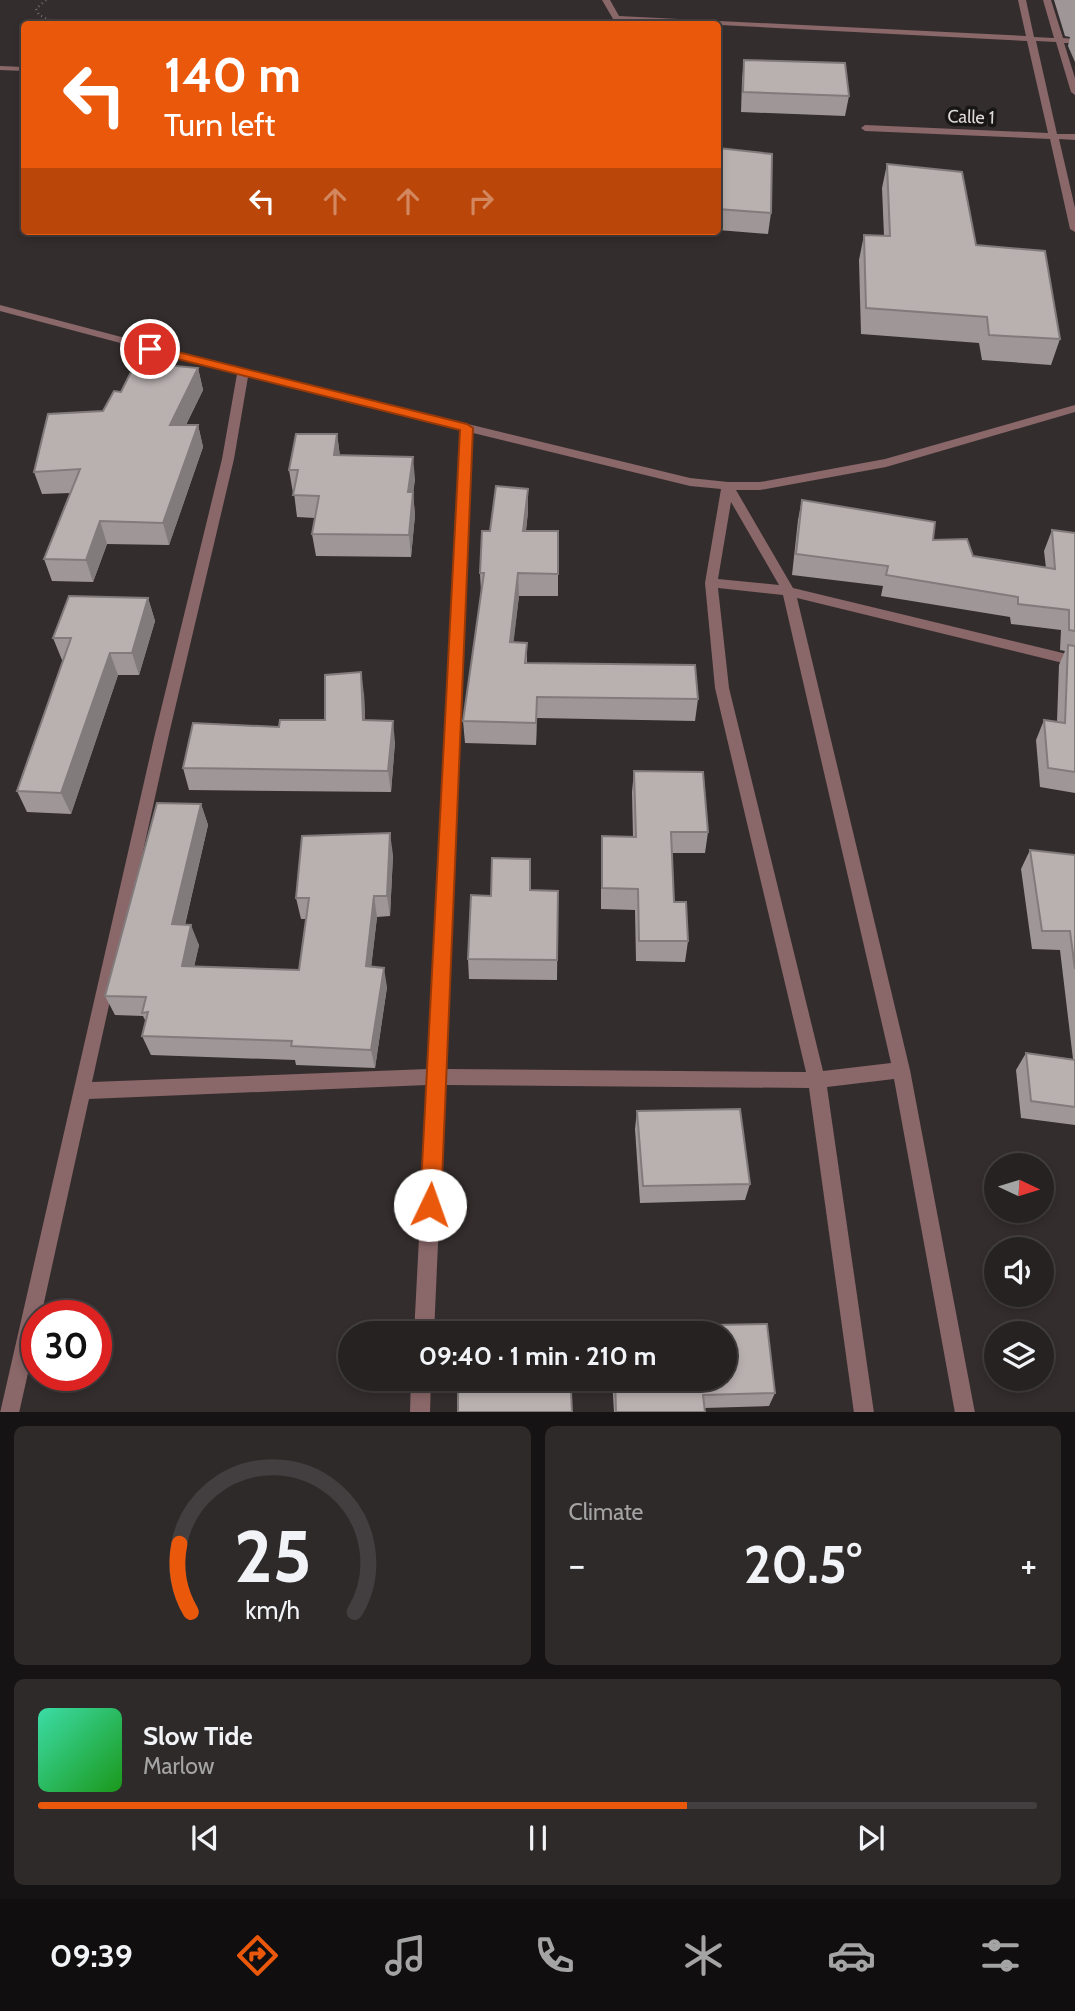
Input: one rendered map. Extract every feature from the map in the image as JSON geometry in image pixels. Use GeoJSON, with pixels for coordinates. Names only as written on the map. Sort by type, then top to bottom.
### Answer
{"type":"FeatureCollection","features":[{"type":"Feature","properties":{"kind":"street"},"geometry":{"type":"LineString","coordinates":[[606,0],[620,21]]}},
{"type":"Feature","properties":{"kind":"street"},"geometry":{"type":"LineString","coordinates":[[1021,0],[1075,229]]}},
{"type":"Feature","properties":{"kind":"street"},"geometry":{"type":"LineString","coordinates":[[1047,0],[1075,92]]}},
{"type":"Feature","properties":{"kind":"street"},"geometry":{"type":"LineString","coordinates":[[721,25],[1075,41]]}},
{"type":"Feature","properties":{"kind":"street"},"geometry":{"type":"LineString","coordinates":[[0,68],[21,69]]}},
{"type":"Feature","properties":{"kind":"street","name":"Calle 1"},"geometry":{"type":"LineString","coordinates":[[865,128],[1075,137]]}},
{"type":"Feature","properties":{"kind":"street"},"geometry":{"type":"LineString","coordinates":[[0,308],[467,428],[690,482],[728,486],[760,486],[886,463],[1075,408]]}},
{"type":"Feature","properties":{"kind":"street"},"geometry":{"type":"LineString","coordinates":[[9,1412],[162,734],[228,459],[243,372]]}},
{"type":"Feature","properties":{"kind":"street"},"geometry":{"type":"LineString","coordinates":[[425,1321],[467,428]]}},
{"type":"Feature","properties":{"kind":"street"},"geometry":{"type":"LineString","coordinates":[[728,486],[711,583],[722,688],[817,1080],[863,1412]]}},
{"type":"Feature","properties":{"kind":"street"},"geometry":{"type":"LineString","coordinates":[[728,486],[789,591],[901,1070],[965,1412]]}},
{"type":"Feature","properties":{"kind":"street"},"geometry":{"type":"LineString","coordinates":[[711,583],[789,591],[1075,661]]}},
{"type":"Feature","properties":{"kind":"street"},"geometry":{"type":"LineString","coordinates":[[82,1091],[437,1077],[817,1080],[901,1070]]}},
{"type":"Feature","properties":{"kind":"street"},"geometry":{"type":"LineString","coordinates":[[420,1412],[421,1391]]}},
{"type":"Feature","properties":{"kind":"path"},"geometry":{"type":"LineString","coordinates":[[46,0],[36,9],[39,15],[52,21]]}},
{"type":"Feature","properties":{"kind":"building"},"geometry":{"type":"Polygon","coordinates":[[[744,60],[845,63],[849,96],[743,92],[744,60]]]}},
{"type":"Feature","properties":{"kind":"building"},"geometry":{"type":"Polygon","coordinates":[[[721,148],[772,154],[771,213],[721,209],[721,148]]]}},
{"type":"Feature","properties":{"kind":"building"},"geometry":{"type":"Polygon","coordinates":[[[887,164],[962,172],[976,245],[1045,251],[1060,339],[989,335],[987,317],[866,308],[864,235],[890,236],[887,164]]]}},
{"type":"Feature","properties":{"kind":"building"},"geometry":{"type":"Polygon","coordinates":[[[154,364],[198,368],[170,425],[198,425],[163,523],[100,521],[86,560],[44,559],[80,469],[34,472],[48,414],[103,411],[114,391],[121,392],[133,368],[151,369],[154,364]]]}},
{"type":"Feature","properties":{"kind":"building"},"geometry":{"type":"Polygon","coordinates":[[[296,434],[337,434],[334,455],[413,457],[408,492],[413,492],[409,535],[312,534],[319,496],[293,495],[298,470],[289,470],[296,434]]]}},
{"type":"Feature","properties":{"kind":"building"},"geometry":{"type":"Polygon","coordinates":[[[496,486],[528,489],[523,531],[558,531],[558,574],[518,573],[510,642],[527,643],[525,663],[695,665],[698,699],[537,697],[536,723],[463,721],[484,573],[480,573],[482,531],[490,531],[496,486]]]}},
{"type":"Feature","properties":{"kind":"building"},"geometry":{"type":"Polygon","coordinates":[[[802,500],[935,522],[933,540],[967,539],[973,556],[1055,569],[1052,530],[1075,533],[1075,631],[1069,630],[1069,610],[1018,604],[1018,597],[886,575],[888,566],[796,554],[802,500]]]}},
{"type":"Feature","properties":{"kind":"building"},"geometry":{"type":"Polygon","coordinates":[[[69,596],[148,598],[132,653],[110,653],[61,793],[17,791],[71,638],[53,638],[69,596]]]}},
{"type":"Feature","properties":{"kind":"building"},"geometry":{"type":"Polygon","coordinates":[[[1068,645],[1075,646],[1075,772],[1048,768],[1044,720],[1065,723],[1068,645]]]}},
{"type":"Feature","properties":{"kind":"building"},"geometry":{"type":"Polygon","coordinates":[[[361,672],[363,720],[393,721],[388,771],[183,768],[193,723],[279,727],[280,720],[325,720],[325,675],[361,672]]]}},
{"type":"Feature","properties":{"kind":"building"},"geometry":{"type":"Polygon","coordinates":[[[634,771],[703,772],[708,832],[671,832],[674,902],[686,902],[688,941],[639,941],[638,889],[602,888],[602,836],[636,837],[634,771]]]}},
{"type":"Feature","properties":{"kind":"building"},"geometry":{"type":"Polygon","coordinates":[[[157,803],[201,804],[172,924],[191,925],[182,966],[299,970],[309,898],[296,898],[302,836],[390,833],[387,896],[374,896],[366,966],[384,968],[371,1050],[291,1046],[292,1041],[142,1036],[148,1012],[142,1013],[146,997],[105,996],[157,803]]]}},
{"type":"Feature","properties":{"kind":"building"},"geometry":{"type":"Polygon","coordinates":[[[1030,850],[1075,855],[1075,969],[1070,931],[1042,931],[1030,850]]]}},
{"type":"Feature","properties":{"kind":"building"},"geometry":{"type":"Polygon","coordinates":[[[492,858],[530,859],[530,890],[558,891],[557,960],[468,959],[471,895],[491,896],[492,858]]]}},
{"type":"Feature","properties":{"kind":"building"},"geometry":{"type":"Polygon","coordinates":[[[1026,1053],[1075,1060],[1075,1107],[1031,1101],[1026,1053]]]}},
{"type":"Feature","properties":{"kind":"building"},"geometry":{"type":"Polygon","coordinates":[[[740,1109],[750,1184],[643,1186],[637,1111],[740,1109]]]}},
{"type":"Feature","properties":{"kind":"building"},"geometry":{"type":"Polygon","coordinates":[[[767,1324],[775,1393],[703,1395],[705,1412],[616,1412],[615,1391],[737,1391],[737,1325],[767,1324]]]}},
{"type":"Feature","properties":{"kind":"building"},"geometry":{"type":"Polygon","coordinates":[[[458,1391],[571,1392],[572,1412],[458,1412],[458,1391]]]}},
{"type":"Feature","properties":{"kind":"route"},"geometry":{"type":"LineString","coordinates":[[150,349],[467,428],[430,1205]]}}]}
